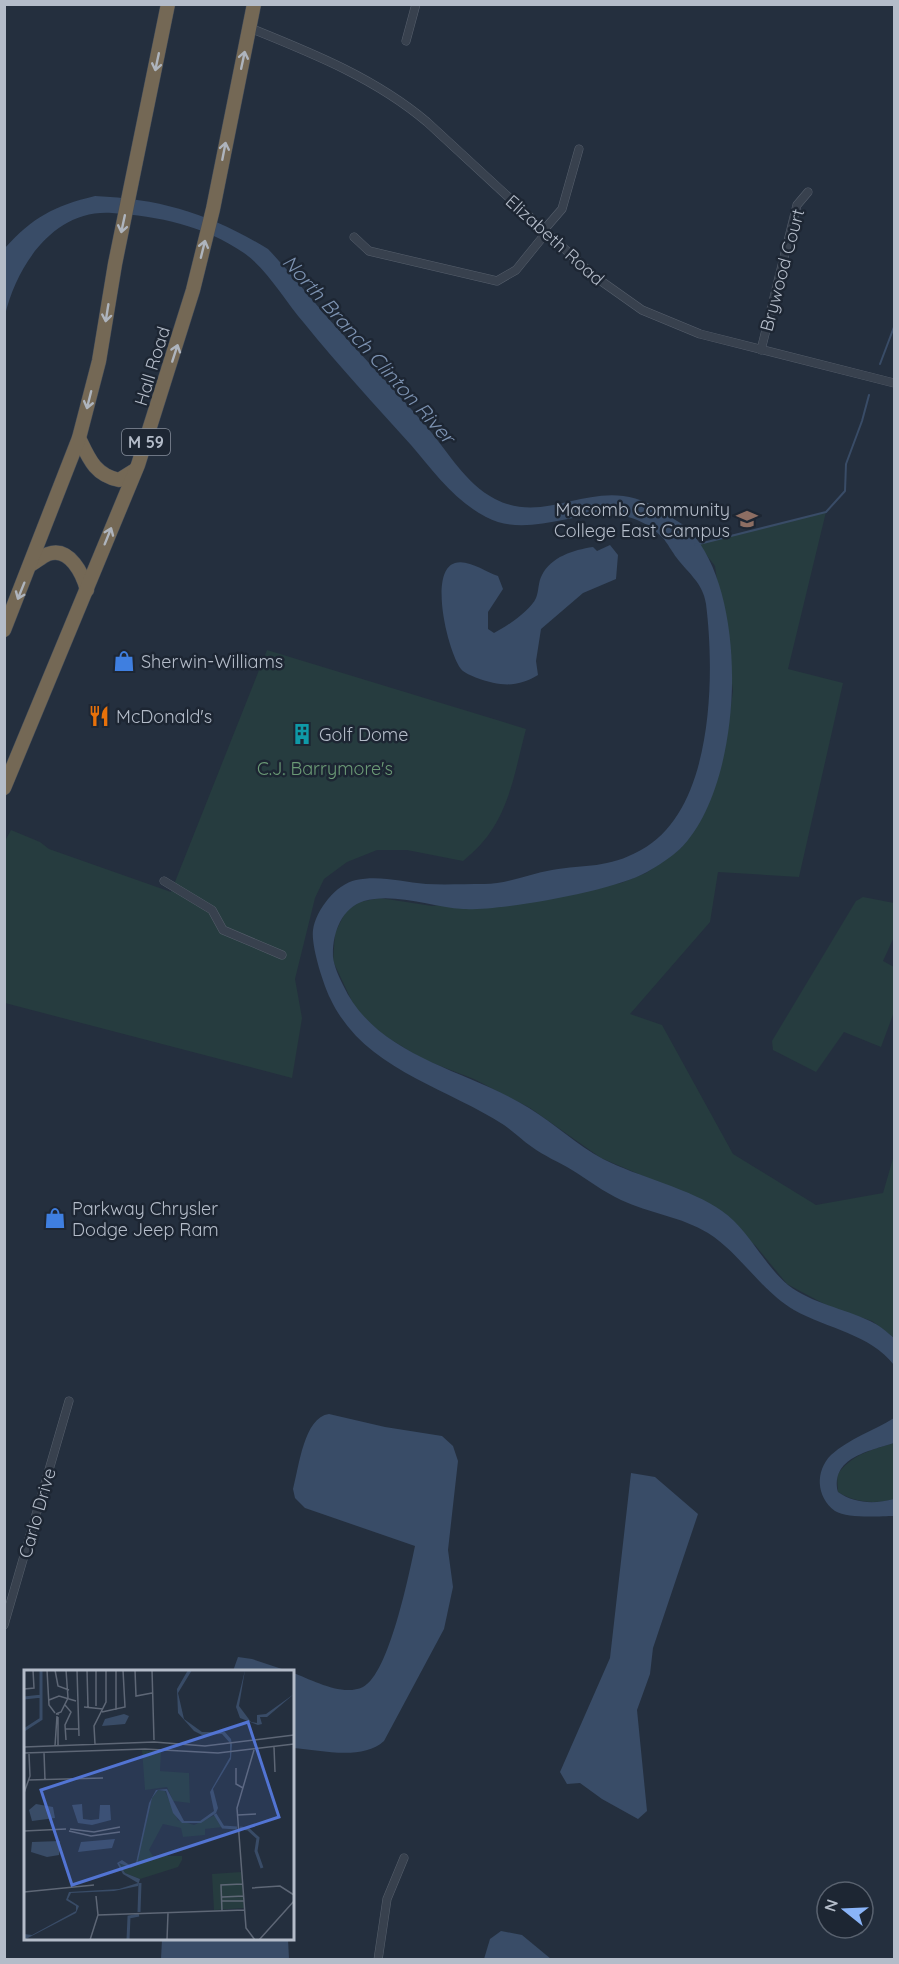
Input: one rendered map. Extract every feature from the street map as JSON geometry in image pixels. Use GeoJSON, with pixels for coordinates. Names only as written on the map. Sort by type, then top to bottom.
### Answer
{"type":"FeatureCollection","features":[{"type":"Feature","properties":{"kind":"highway"},"geometry":{"type":"LineString","coordinates":[[4,630],[32,564],[79,438],[99,361],[115,264],[168,4]]}},
{"type":"Feature","properties":{"kind":"highway","name":"Hall Road"},"geometry":{"type":"LineString","coordinates":[[4,788],[138,465],[193,290],[213,209],[254,4]]}},
{"type":"Feature","properties":{"kind":"highway"},"geometry":{"type":"LineString","coordinates":[[79,438],[92,465],[109,478],[120,480],[126,478],[138,465]]}},
{"type":"Feature","properties":{"kind":"highway"},"geometry":{"type":"LineString","coordinates":[[32,564],[48,554],[64,556],[80,569],[87,590]]}},
{"type":"Feature","properties":{"kind":"street"},"geometry":{"type":"LineString","coordinates":[[406,41],[416,4]]}},
{"type":"Feature","properties":{"kind":"street","name":"Elizabeth Road"},"geometry":{"type":"LineString","coordinates":[[250,28],[363,77],[401,100],[428,122],[602,283],[642,310],[700,334],[894,383]]}},
{"type":"Feature","properties":{"kind":"street"},"geometry":{"type":"LineString","coordinates":[[354,237],[369,251],[497,281],[516,270],[562,209],[579,149]]}},
{"type":"Feature","properties":{"kind":"street","name":"Brywood Court"},"geometry":{"type":"LineString","coordinates":[[761,350],[797,205],[808,192]]}},
{"type":"Feature","properties":{"kind":"street"},"geometry":{"type":"LineString","coordinates":[[164,881],[212,910],[223,930],[282,955]]}},
{"type":"Feature","properties":{"kind":"street","name":"Carlo Drive"},"geometry":{"type":"LineString","coordinates":[[4,1625],[69,1401]]}},
{"type":"Feature","properties":{"kind":"street"},"geometry":{"type":"LineString","coordinates":[[378,1959],[387,1899],[404,1858]]}},
{"type":"Feature","properties":{"kind":"green space"},"geometry":{"type":"Polygon","coordinates":[[[826,512],[788,669],[843,683],[799,877],[718,872],[710,922],[630,1014],[662,1025],[733,1154],[816,1205],[883,1193],[894,1155],[894,1338],[872,1321],[830,1307],[787,1284],[755,1245],[648,1178],[601,1158],[530,1108],[474,1079],[422,1059],[382,1034],[356,1010],[333,961],[335,933],[346,911],[359,902],[380,898],[432,906],[621,883],[646,873],[681,848],[725,747],[733,691],[715,566],[698,544],[826,512]]]}},
{"type":"Feature","properties":{"kind":"green space","name":"C.J. Barrymore's"},"geometry":{"type":"Polygon","coordinates":[[[267,650],[526,729],[512,785],[499,818],[490,833],[463,861],[407,850],[377,850],[347,862],[324,879],[315,898],[295,979],[302,1018],[292,1078],[5,1003],[4,843],[11,830],[40,842],[49,849],[171,892],[267,650]]]}},
{"type":"Feature","properties":{"kind":"green space"},"geometry":{"type":"Polygon","coordinates":[[[863,897],[894,903],[894,937],[883,961],[894,967],[894,1012],[881,1047],[844,1032],[816,1072],[773,1050],[772,1041],[856,901],[863,897]]]}},
{"type":"Feature","properties":{"kind":"green space"},"geometry":{"type":"Polygon","coordinates":[[[894,1443],[894,1499],[866,1502],[838,1492],[837,1475],[849,1462],[862,1454],[894,1443]]]}},
{"type":"Feature","properties":{"kind":"water","name":"North Branch Clinton River"},"geometry":{"type":"Polygon","coordinates":[[[95,196],[142,201],[185,210],[226,226],[268,249],[427,427],[466,476],[495,499],[516,506],[537,507],[599,496],[620,496],[642,501],[690,531],[710,561],[723,599],[731,644],[732,691],[727,738],[717,782],[701,820],[680,849],[656,867],[631,879],[584,893],[529,903],[463,909],[388,898],[364,901],[349,909],[336,931],[333,948],[334,964],[358,1010],[378,1030],[400,1046],[529,1108],[603,1159],[710,1203],[732,1219],[788,1285],[808,1297],[860,1316],[894,1338],[894,1365],[873,1346],[861,1339],[807,1317],[782,1302],[731,1251],[708,1233],[615,1197],[537,1150],[481,1111],[407,1074],[384,1059],[344,1022],[327,991],[316,955],[313,930],[318,914],[334,892],[349,882],[374,878],[433,884],[501,882],[552,870],[618,860],[641,850],[665,831],[683,805],[696,774],[709,703],[709,633],[706,604],[698,584],[663,538],[642,522],[620,515],[598,515],[530,525],[507,524],[486,517],[464,503],[436,475],[330,354],[260,268],[244,253],[197,229],[164,220],[112,213],[91,214],[72,220],[56,230],[29,260],[19,277],[5,315],[5,248],[25,228],[45,214],[95,196]]]}},
{"type":"Feature","properties":{"kind":"water"},"geometry":{"type":"Polygon","coordinates":[[[610,545],[618,555],[616,579],[583,593],[541,629],[536,661],[538,675],[516,684],[501,684],[477,678],[461,669],[451,646],[443,613],[443,581],[447,569],[460,562],[477,566],[498,576],[503,589],[488,612],[488,629],[494,633],[529,608],[537,595],[541,578],[551,563],[563,555],[578,550],[593,547],[597,551],[610,545]]]}},
{"type":"Feature","properties":{"kind":"water"},"geometry":{"type":"Polygon","coordinates":[[[329,1414],[385,1427],[442,1436],[453,1446],[458,1461],[448,1550],[453,1587],[444,1629],[384,1741],[375,1747],[353,1753],[294,1748],[294,1673],[346,1690],[363,1687],[372,1678],[389,1644],[415,1546],[305,1508],[295,1498],[293,1489],[300,1456],[308,1433],[321,1417],[329,1414]]]}},
{"type":"Feature","properties":{"kind":"water"},"geometry":{"type":"Polygon","coordinates":[[[894,1418],[894,1443],[854,1458],[840,1471],[837,1480],[838,1492],[851,1499],[880,1502],[894,1499],[894,1516],[856,1516],[835,1511],[824,1499],[821,1491],[820,1476],[826,1461],[846,1444],[894,1418]]]}},
{"type":"Feature","properties":{"kind":"water"},"geometry":{"type":"Polygon","coordinates":[[[631,1473],[655,1477],[698,1514],[653,1648],[650,1674],[637,1710],[647,1811],[638,1819],[602,1799],[580,1783],[567,1784],[560,1772],[610,1658],[631,1473]]]}},
{"type":"Feature","properties":{"kind":"water"},"geometry":{"type":"Polygon","coordinates":[[[238,1657],[252,1659],[285,1670],[233,1670],[238,1657]]]}},
{"type":"Feature","properties":{"kind":"water"},"geometry":{"type":"Polygon","coordinates":[[[501,1931],[522,1935],[551,1959],[484,1959],[490,1939],[501,1931]]]}},
{"type":"Feature","properties":{"kind":"water"},"geometry":{"type":"Polygon","coordinates":[[[162,1940],[288,1940],[289,1959],[161,1959],[162,1940]]]}},
{"type":"Feature","properties":{"kind":"waterway"},"geometry":{"type":"LineString","coordinates":[[880,364],[894,327]]}},
{"type":"Feature","properties":{"kind":"waterway"},"geometry":{"type":"LineString","coordinates":[[695,545],[826,512],[845,491],[846,464],[869,395]]}},
{"type":"Feature","properties":{"kind":"place","name":"Macomb Community College East Campus"},"geometry":{"type":"Point","coordinates":[747,519]}},
{"type":"Feature","properties":{"kind":"place","name":"Sherwin-Williams"},"geometry":{"type":"Point","coordinates":[124,661]}},
{"type":"Feature","properties":{"kind":"place","name":"McDonald's"},"geometry":{"type":"Point","coordinates":[99,716]}},
{"type":"Feature","properties":{"kind":"place","name":"Golf Dome"},"geometry":{"type":"Point","coordinates":[302,734]}},
{"type":"Feature","properties":{"kind":"place","name":"Parkway Chrysler Dodge Jeep Ram"},"geometry":{"type":"Point","coordinates":[55,1218]}}]}
